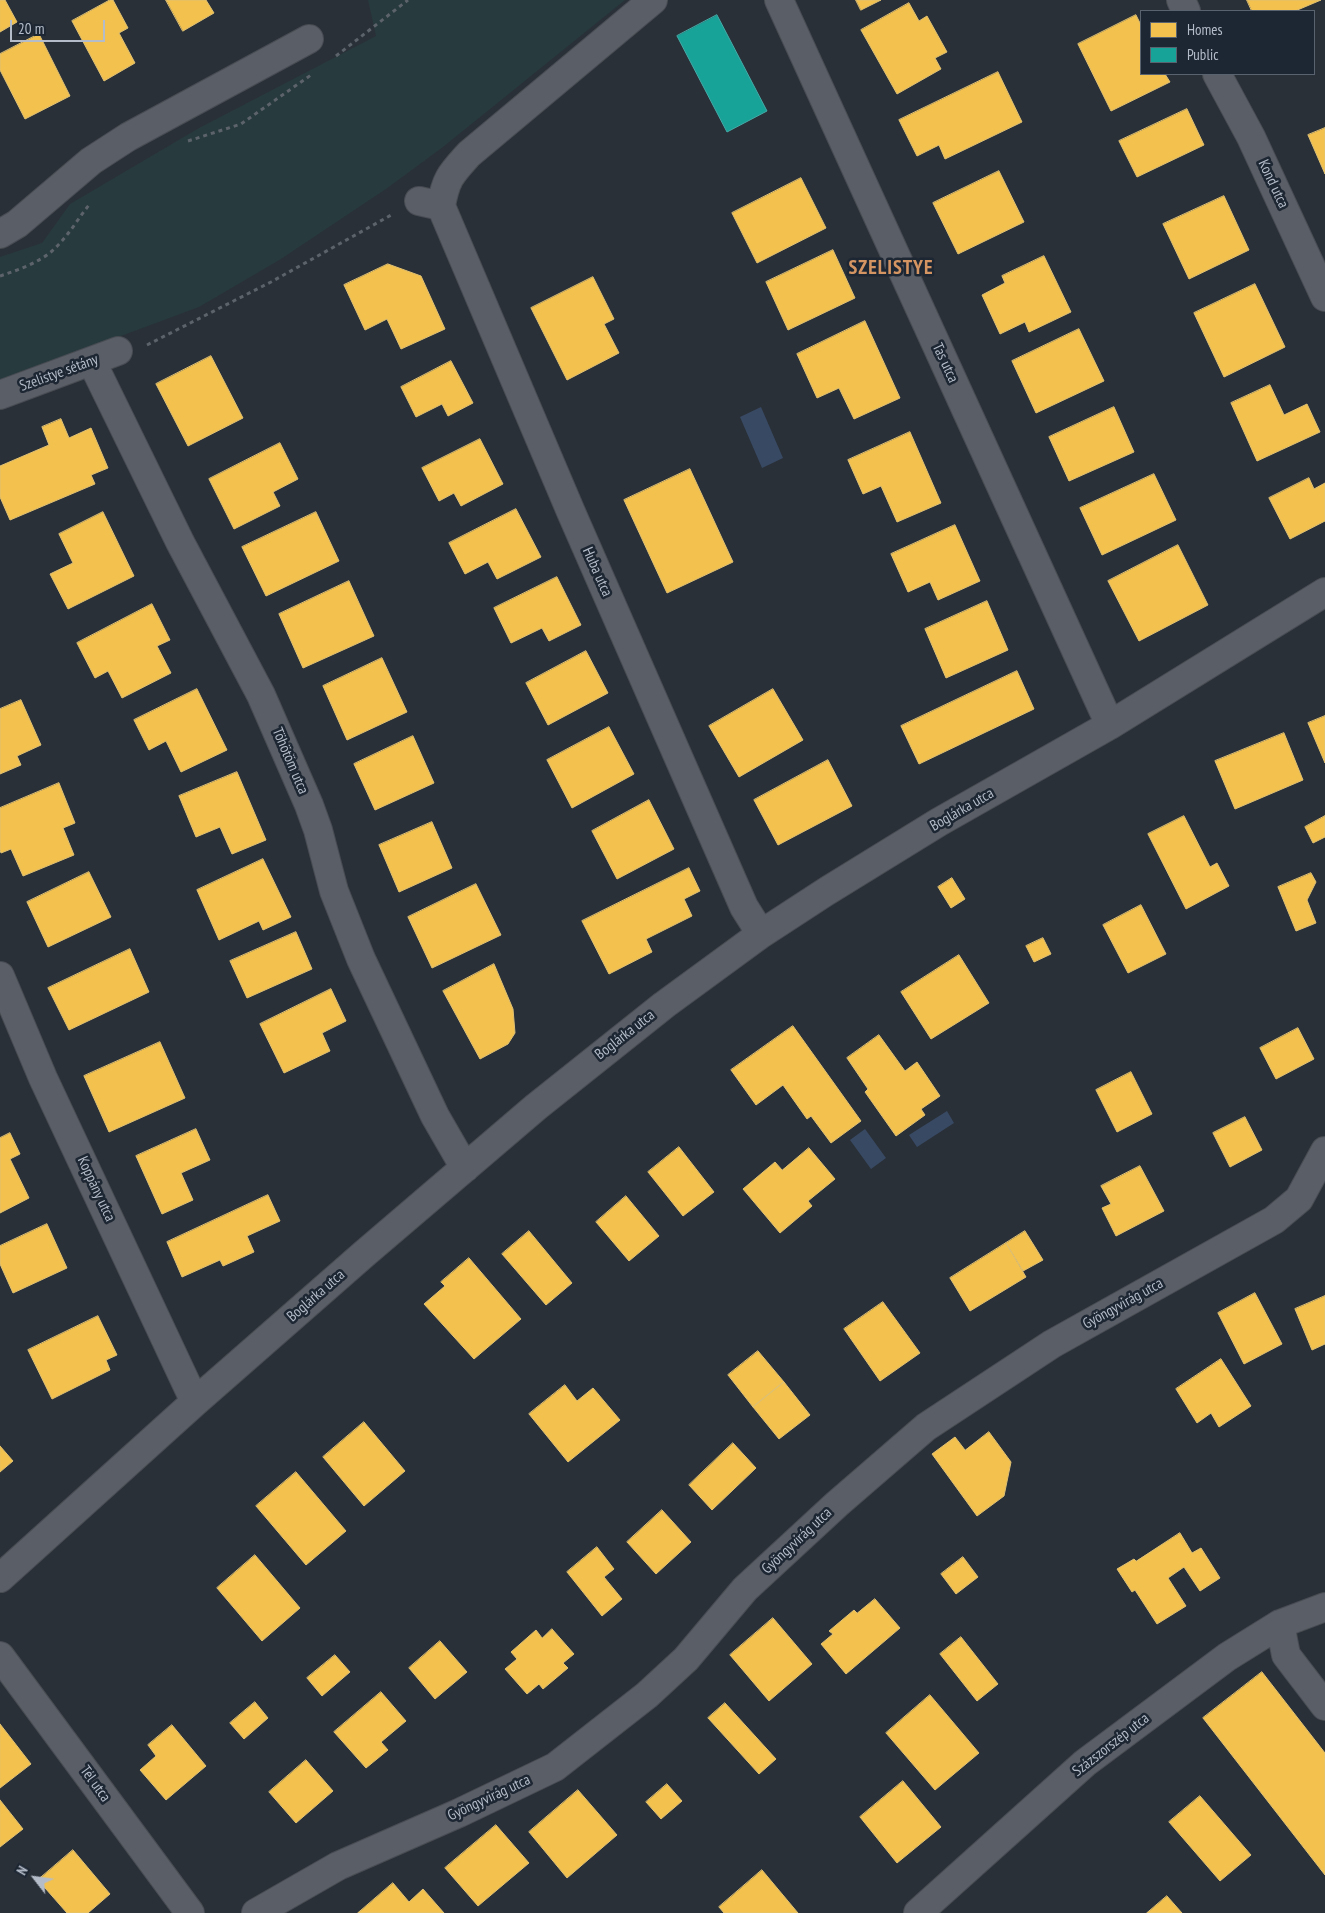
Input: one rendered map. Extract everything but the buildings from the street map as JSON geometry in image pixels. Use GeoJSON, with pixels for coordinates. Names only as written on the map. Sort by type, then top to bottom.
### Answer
{"type":"FeatureCollection","features":[{"type":"Feature","properties":{"kind":"street"},"geometry":{"type":"LineString","coordinates":[[430,204],[444,191],[450,175],[469,154],[653,0]]}},
{"type":"Feature","properties":{"kind":"street","name":"Tas utca"},"geometry":{"type":"LineString","coordinates":[[779,0],[1110,725]]}},
{"type":"Feature","properties":{"kind":"street"},"geometry":{"type":"LineString","coordinates":[[0,234],[17,224],[91,160],[128,137],[309,39]]}},
{"type":"Feature","properties":{"kind":"street","name":"Kond utca"},"geometry":{"type":"LineString","coordinates":[[1218,75],[1251,137],[1325,297]]}},
{"type":"Feature","properties":{"kind":"street","name":"Huba utca"},"geometry":{"type":"LineString","coordinates":[[430,204],[571,512],[744,906],[761,934]]}},
{"type":"Feature","properties":{"kind":"street","name":"Szelistye sétány"},"geometry":{"type":"LineString","coordinates":[[0,395],[118,351]]}},
{"type":"Feature","properties":{"kind":"street","name":"Töhötöm utca"},"geometry":{"type":"LineString","coordinates":[[92,362],[184,550],[262,695],[309,805],[318,830],[334,891],[361,959],[435,1116],[466,1168]]}},
{"type":"Feature","properties":{"kind":"street","name":"Boglárka utca"},"geometry":{"type":"LineString","coordinates":[[0,1578],[195,1402],[606,1049],[761,934],[939,822],[1110,725],[1325,592]]}},
{"type":"Feature","properties":{"kind":"street","name":"Koppány utca"},"geometry":{"type":"LineString","coordinates":[[0,976],[44,1078],[195,1402]]}},
{"type":"Feature","properties":{"kind":"street","name":"Gyöngyvirág utca"},"geometry":{"type":"LineString","coordinates":[[256,1913],[338,1866],[459,1813],[556,1767],[660,1683],[686,1659],[745,1589],[837,1504],[926,1427],[1052,1344],[1274,1220],[1299,1199],[1325,1151]]}},
{"type":"Feature","properties":{"kind":"street","name":"Százszorszép utca"},"geometry":{"type":"LineString","coordinates":[[918,1913],[1085,1763],[1227,1657],[1280,1624],[1325,1607]]}},
{"type":"Feature","properties":{"kind":"street"},"geometry":{"type":"LineString","coordinates":[[1280,1624],[1286,1655],[1325,1706]]}},
{"type":"Feature","properties":{"kind":"street","name":"Tél utca"},"geometry":{"type":"LineString","coordinates":[[0,1656],[186,1912]]}},
{"type":"Feature","properties":{"kind":"path"},"geometry":{"type":"LineString","coordinates":[[330,60],[408,0]]}},
{"type":"Feature","properties":{"kind":"path"},"geometry":{"type":"LineString","coordinates":[[180,143],[241,124],[315,72]]}},
{"type":"Feature","properties":{"kind":"path"},"geometry":{"type":"LineString","coordinates":[[0,276],[30,265],[52,251],[66,236],[93,198]]}},
{"type":"Feature","properties":{"kind":"path"},"geometry":{"type":"LineString","coordinates":[[118,351],[131,353],[272,282],[406,206],[430,204]]}},
{"type":"Feature","properties":{"kind":"green space"},"geometry":{"type":"Polygon","coordinates":[[[368,0],[625,0],[443,147],[386,189],[281,259],[199,307],[0,381],[0,257],[42,243],[70,204],[199,128],[376,36],[368,0]]]}},
{"type":"Feature","properties":{"kind":"water"},"geometry":{"type":"Polygon","coordinates":[[[761,407],[783,458],[762,468],[740,417],[761,407]]]}},
{"type":"Feature","properties":{"kind":"water"},"geometry":{"type":"Polygon","coordinates":[[[947,1111],[954,1123],[917,1147],[909,1135],[947,1111]]]}},
{"type":"Feature","properties":{"kind":"water"},"geometry":{"type":"Polygon","coordinates":[[[865,1129],[886,1158],[871,1169],[850,1140],[865,1129]]]}},
{"type":"Feature","properties":{"kind":"district","name":"SZELISTYE"},"geometry":{"type":"Point","coordinates":[891,268]}}]}
